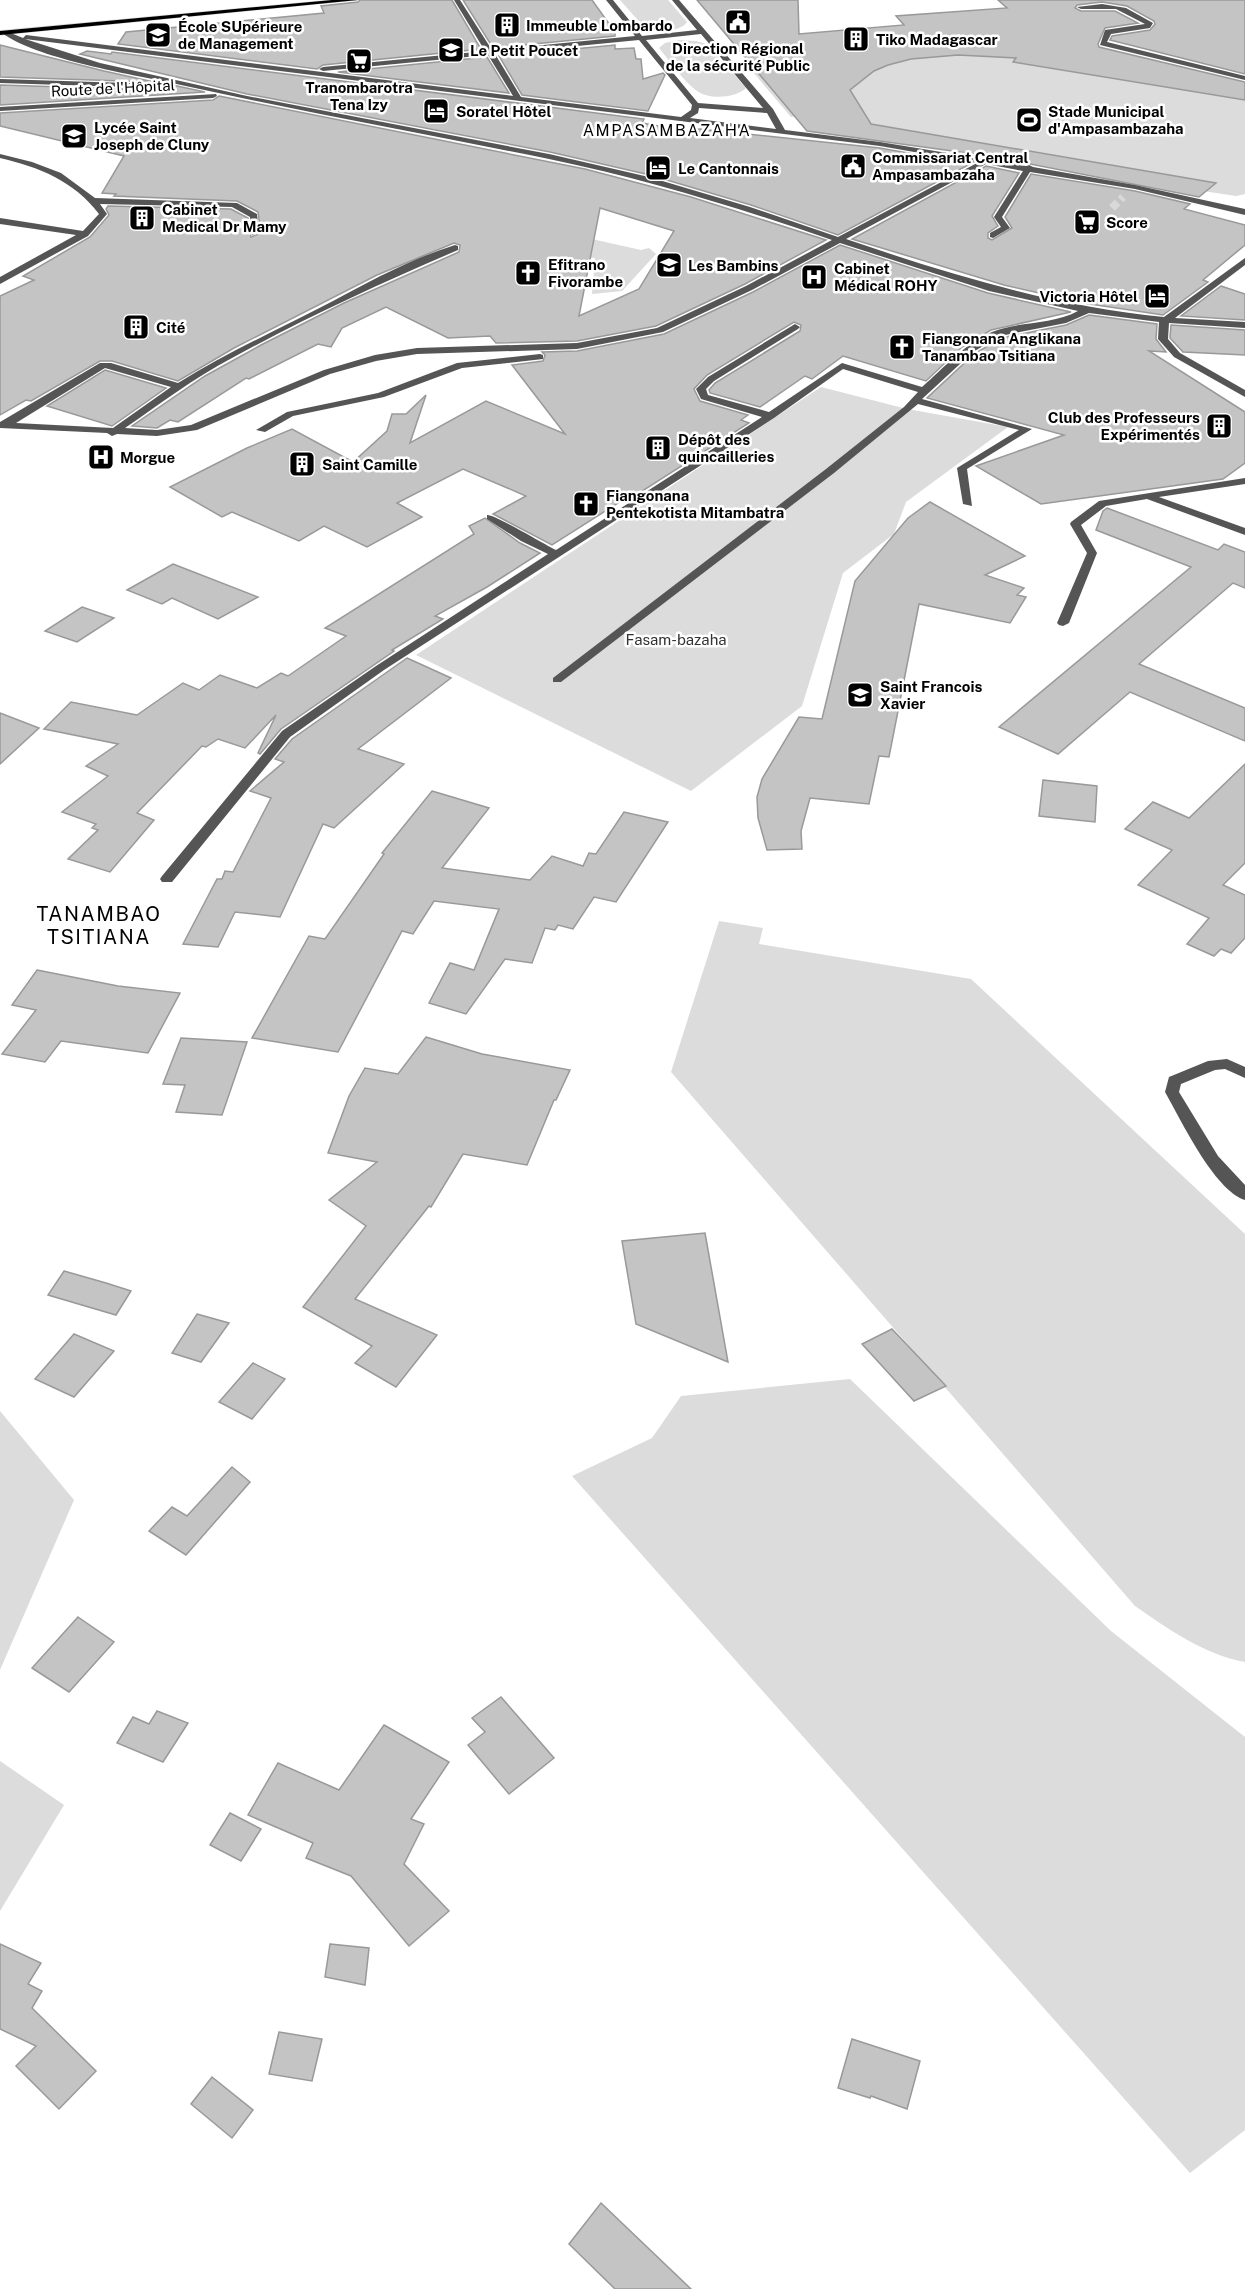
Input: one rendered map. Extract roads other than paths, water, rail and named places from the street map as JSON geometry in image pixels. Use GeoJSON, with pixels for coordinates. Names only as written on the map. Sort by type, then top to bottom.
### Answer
{"type":"FeatureCollection","features":[{"type":"Feature","properties":{"kind":"main road"},"geometry":{"type":"LineString","coordinates":[[3,33],[354,0]]}},
{"type":"Feature","properties":{"kind":"street"},"geometry":{"type":"LineString","coordinates":[[457,0],[519,99]]}},
{"type":"Feature","properties":{"kind":"street"},"geometry":{"type":"LineString","coordinates":[[609,0],[696,105],[770,111]]}},
{"type":"Feature","properties":{"kind":"street"},"geometry":{"type":"LineString","coordinates":[[675,0],[770,111],[781,130]]}},
{"type":"Feature","properties":{"kind":"street"},"geometry":{"type":"LineString","coordinates":[[1080,8],[1106,6],[1127,8],[1149,23],[1147,26],[1108,32],[1104,43],[1245,78]]}},
{"type":"Feature","properties":{"kind":"street"},"geometry":{"type":"LineString","coordinates":[[296,71],[702,32]]}},
{"type":"Feature","properties":{"kind":"street"},"geometry":{"type":"LineString","coordinates":[[3,33],[52,41],[781,130],[1029,167],[1135,187],[1245,212]]}},
{"type":"Feature","properties":{"kind":"street"},"geometry":{"type":"LineString","coordinates":[[3,33],[37,49],[90,64],[228,95],[602,168],[720,200],[992,289],[1087,310],[1164,321],[1245,325]]}},
{"type":"Feature","properties":{"kind":"street"},"geometry":{"type":"LineString","coordinates":[[0,81],[195,87]]}},
{"type":"Feature","properties":{"kind":"street","name":"Route de l'Hôpital"},"geometry":{"type":"LineString","coordinates":[[0,109],[228,95]]}},
{"type":"Feature","properties":{"kind":"street"},"geometry":{"type":"LineString","coordinates":[[684,118],[695,111],[696,105]]}},
{"type":"Feature","properties":{"kind":"street"},"geometry":{"type":"LineString","coordinates":[[0,156],[57,174],[86,191],[103,214],[85,234],[0,281]]}},
{"type":"Feature","properties":{"kind":"street"},"geometry":{"type":"LineString","coordinates":[[2,425],[112,433],[157,433],[193,428],[327,372],[375,358],[417,351],[577,346],[660,330],[749,288],[838,238],[988,160]]}},
{"type":"Feature","properties":{"kind":"street"},"geometry":{"type":"LineString","coordinates":[[993,235],[1006,228],[998,217],[1029,167]]}},
{"type":"Feature","properties":{"kind":"street"},"geometry":{"type":"LineString","coordinates":[[1123,196],[1135,187]]}},
{"type":"Feature","properties":{"kind":"street"},"geometry":{"type":"LineString","coordinates":[[95,201],[234,205],[254,216],[255,233]]}},
{"type":"Feature","properties":{"kind":"street"},"geometry":{"type":"LineString","coordinates":[[0,221],[85,234]]}},
{"type":"Feature","properties":{"kind":"street"},"geometry":{"type":"LineString","coordinates":[[112,433],[179,386],[228,356],[338,302],[359,289],[455,248]]}},
{"type":"Feature","properties":{"kind":"street"},"geometry":{"type":"LineString","coordinates":[[1164,321],[1245,261]]}},
{"type":"Feature","properties":{"kind":"street"},"geometry":{"type":"LineString","coordinates":[[557,680],[830,471],[985,339],[1002,333],[1076,318],[1087,310]]}},
{"type":"Feature","properties":{"kind":"street"},"geometry":{"type":"LineString","coordinates":[[1164,321],[1163,339],[1177,355],[1245,394]]}},
{"type":"Feature","properties":{"kind":"street"},"geometry":{"type":"LineString","coordinates":[[770,416],[704,397],[701,389],[711,379],[795,327]]}},
{"type":"Feature","properties":{"kind":"street"},"geometry":{"type":"LineString","coordinates":[[261,430],[290,414],[381,395],[460,365],[549,356],[577,346]]}},
{"type":"Feature","properties":{"kind":"street"},"geometry":{"type":"LineString","coordinates":[[2,425],[103,365],[108,364],[179,386]]}},
{"type":"Feature","properties":{"kind":"street"},"geometry":{"type":"LineString","coordinates":[[167,879],[286,734],[380,669],[770,416],[842,366],[924,390]]}},
{"type":"Feature","properties":{"kind":"street"},"geometry":{"type":"LineString","coordinates":[[915,400],[1027,429],[962,468],[968,504]]}},
{"type":"Feature","properties":{"kind":"street"},"geometry":{"type":"LineString","coordinates":[[1063,623],[1092,553],[1075,524],[1103,503],[1245,481]]}},
{"type":"Feature","properties":{"kind":"street"},"geometry":{"type":"LineString","coordinates":[[1148,497],[1245,532]]}},
{"type":"Feature","properties":{"kind":"street"},"geometry":{"type":"LineString","coordinates":[[491,517],[525,539],[556,554]]}},
{"type":"Feature","properties":{"kind":"street"},"geometry":{"type":"LineString","coordinates":[[1245,1073],[1227,1064],[1213,1065],[1174,1081],[1172,1092],[1212,1159],[1233,1185],[1245,1194]]}},
{"type":"Feature","properties":{"kind":"tunnel"},"geometry":{"type":"LineString","coordinates":[[1112,208],[1123,197]]}},
{"type":"Feature","properties":{"kind":"place","name":"Direction Régional de la sécurité Public"},"geometry":{"type":"Point","coordinates":[738,22]}},
{"type":"Feature","properties":{"kind":"place","name":"Immeuble Lombardo"},"geometry":{"type":"Point","coordinates":[507,25]}},
{"type":"Feature","properties":{"kind":"place","name":"École SUpérieure de Management"},"geometry":{"type":"Point","coordinates":[158,35]}},
{"type":"Feature","properties":{"kind":"place","name":"Tiko Madagascar"},"geometry":{"type":"Point","coordinates":[856,39]}},
{"type":"Feature","properties":{"kind":"place","name":"Le Petit Poucet"},"geometry":{"type":"Point","coordinates":[451,50]}},
{"type":"Feature","properties":{"kind":"place","name":"Tranombarotra Tena Izy"},"geometry":{"type":"Point","coordinates":[359,61]}},
{"type":"Feature","properties":{"kind":"place","name":"Soratel Hôtel"},"geometry":{"type":"Point","coordinates":[436,111]}},
{"type":"Feature","properties":{"kind":"place","name":"Stade Municipal d'Ampasambazaha"},"geometry":{"type":"Point","coordinates":[1029,120]}},
{"type":"Feature","properties":{"kind":"place","name":"Lycée Saint Joseph de Cluny"},"geometry":{"type":"Point","coordinates":[74,136]}},
{"type":"Feature","properties":{"kind":"place","name":"Commissariat Central Ampasambazaha"},"geometry":{"type":"Point","coordinates":[853,166]}},
{"type":"Feature","properties":{"kind":"place","name":"Le Cantonnais"},"geometry":{"type":"Point","coordinates":[658,168]}},
{"type":"Feature","properties":{"kind":"place","name":"Cabinet Medical Dr Mamy"},"geometry":{"type":"Point","coordinates":[142,218]}},
{"type":"Feature","properties":{"kind":"place","name":"Score"},"geometry":{"type":"Point","coordinates":[1087,222]}},
{"type":"Feature","properties":{"kind":"place","name":"Les Bambins"},"geometry":{"type":"Point","coordinates":[669,265]}},
{"type":"Feature","properties":{"kind":"place","name":"Efitrano Fivorambe"},"geometry":{"type":"Point","coordinates":[528,273]}},
{"type":"Feature","properties":{"kind":"place","name":"Cabinet Médical ROHY"},"geometry":{"type":"Point","coordinates":[814,277]}},
{"type":"Feature","properties":{"kind":"place","name":"Victoria Hôtel"},"geometry":{"type":"Point","coordinates":[1157,296]}},
{"type":"Feature","properties":{"kind":"place","name":"Cité"},"geometry":{"type":"Point","coordinates":[136,327]}},
{"type":"Feature","properties":{"kind":"place","name":"Fiangonana Anglikana Tanambao Tsitiana"},"geometry":{"type":"Point","coordinates":[902,347]}},
{"type":"Feature","properties":{"kind":"place","name":"Club des Professeurs Expérimentés"},"geometry":{"type":"Point","coordinates":[1219,426]}},
{"type":"Feature","properties":{"kind":"place","name":"Dépôt des quincailleries"},"geometry":{"type":"Point","coordinates":[658,448]}},
{"type":"Feature","properties":{"kind":"place","name":"Morgue"},"geometry":{"type":"Point","coordinates":[101,457]}},
{"type":"Feature","properties":{"kind":"place","name":"Saint Camille"},"geometry":{"type":"Point","coordinates":[302,464]}},
{"type":"Feature","properties":{"kind":"place","name":"Fiangonana Pentekotista Mitambatra"},"geometry":{"type":"Point","coordinates":[586,504]}},
{"type":"Feature","properties":{"kind":"place","name":"Saint Francois Xavier"},"geometry":{"type":"Point","coordinates":[860,695]}},
{"type":"Feature","properties":{"kind":"district","name":"AMPASAMBAZAHA"},"geometry":{"type":"Point","coordinates":[667,130]}},
{"type":"Feature","properties":{"kind":"district","name":"TANAMBAO TSITIANA"},"geometry":{"type":"Point","coordinates":[99,926]}},
{"type":"Feature","properties":{"kind":"park label","name":"Fasam-bazaha"},"geometry":{"type":"Point","coordinates":[676,639]}}]}
